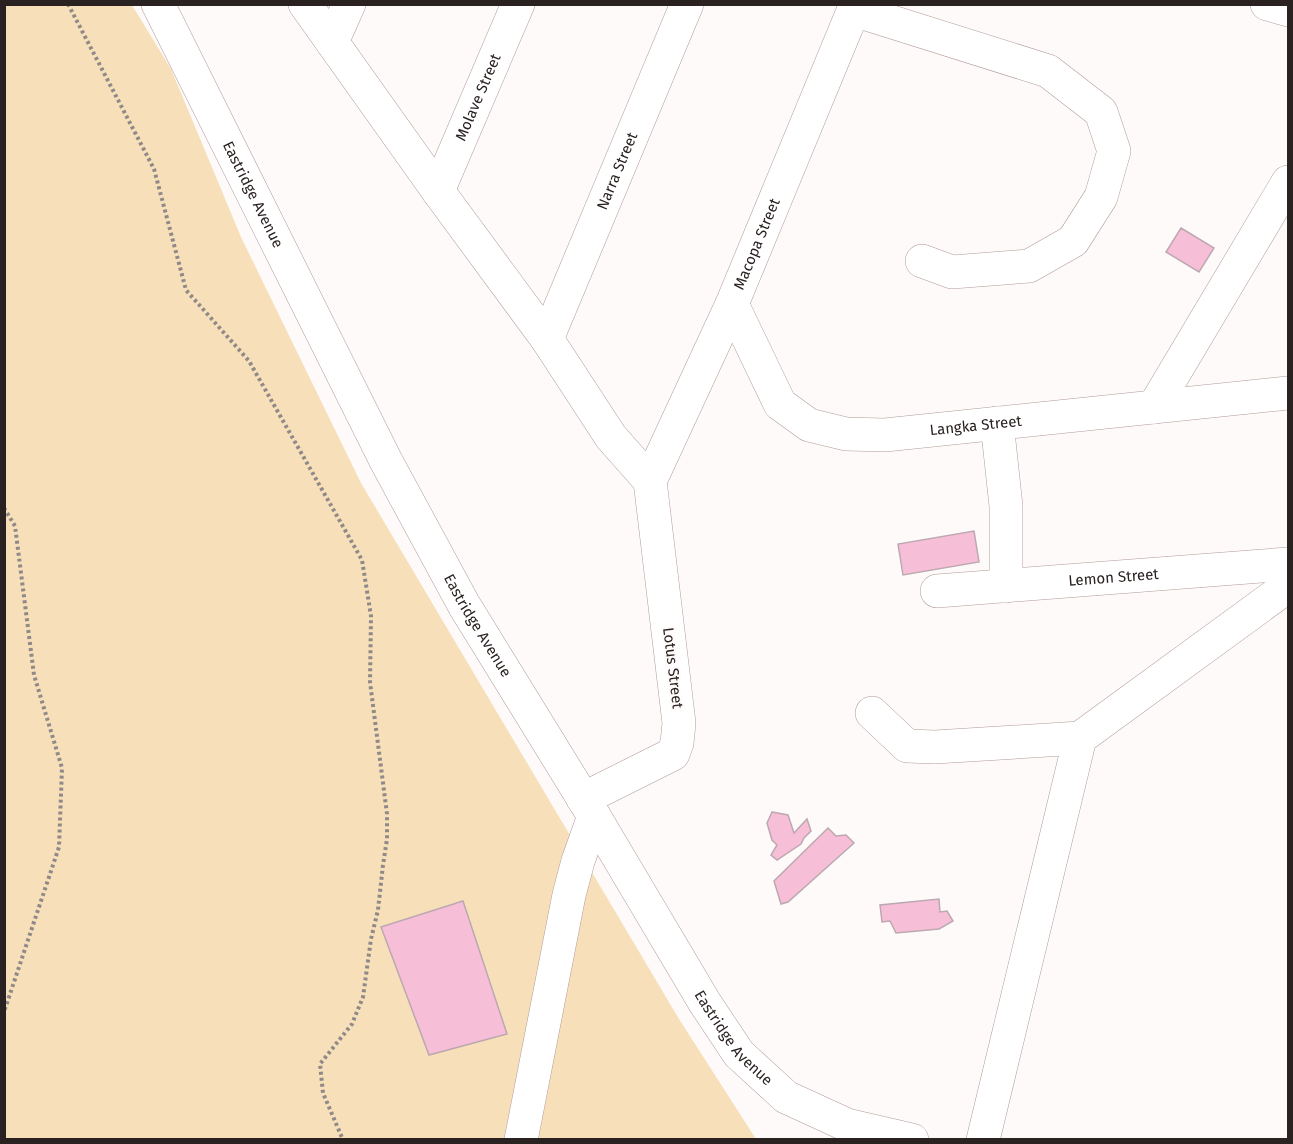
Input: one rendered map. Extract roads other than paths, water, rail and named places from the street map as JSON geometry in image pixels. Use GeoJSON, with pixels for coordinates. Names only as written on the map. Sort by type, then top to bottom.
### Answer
{"type":"FeatureCollection","features":[{"type":"Feature","properties":{"kind":"street","name":"Eastridge Avenue"},"geometry":{"type":"LineString","coordinates":[[158,4],[386,460],[464,605],[705,1002],[739,1054],[786,1097],[847,1125],[912,1140]]}},
{"type":"Feature","properties":{"kind":"street"},"geometry":{"type":"LineString","coordinates":[[305,4],[547,339],[611,437],[650,481]]}},
{"type":"Feature","properties":{"kind":"street"},"geometry":{"type":"LineString","coordinates":[[332,42],[348,4]]}},
{"type":"Feature","properties":{"kind":"street","name":"Molave Street"},"geometry":{"type":"LineString","coordinates":[[438,191],[518,4]]}},
{"type":"Feature","properties":{"kind":"street","name":"Narra Street"},"geometry":{"type":"LineString","coordinates":[[547,339],[687,4]]}},
{"type":"Feature","properties":{"kind":"street"},"geometry":{"type":"LineString","coordinates":[[1268,4],[1288,10]]}},
{"type":"Feature","properties":{"kind":"street"},"geometry":{"type":"LineString","coordinates":[[855,7],[1048,71],[1101,112],[1114,151],[1101,197],[1073,241],[1029,266],[952,272],[922,261]]}},
{"type":"Feature","properties":{"kind":"street","name":"Macopa Street"},"geometry":{"type":"LineString","coordinates":[[650,481],[732,304],[855,7]]}},
{"type":"Feature","properties":{"kind":"street"},"geometry":{"type":"LineString","coordinates":[[1154,407],[1288,182]]}},
{"type":"Feature","properties":{"kind":"street","name":"Langka Street"},"geometry":{"type":"LineString","coordinates":[[732,304],[780,404],[809,425],[846,434],[885,435],[1288,393]]}},
{"type":"Feature","properties":{"kind":"street"},"geometry":{"type":"LineString","coordinates":[[997,423],[1006,506],[1006,586]]}},
{"type":"Feature","properties":{"kind":"street","name":"Lotus Street"},"geometry":{"type":"LineString","coordinates":[[589,808],[673,754],[677,743],[679,723],[650,481]]}},
{"type":"Feature","properties":{"kind":"street","name":"Lemon Street"},"geometry":{"type":"LineString","coordinates":[[937,591],[1288,564]]}},
{"type":"Feature","properties":{"kind":"street"},"geometry":{"type":"LineString","coordinates":[[872,712],[907,746],[935,747],[1080,738],[1288,586]]}},
{"type":"Feature","properties":{"kind":"street"},"geometry":{"type":"LineString","coordinates":[[983,1140],[1080,738]]}},
{"type":"Feature","properties":{"kind":"street"},"geometry":{"type":"LineString","coordinates":[[521,1140],[569,896],[589,808]]}}]}
